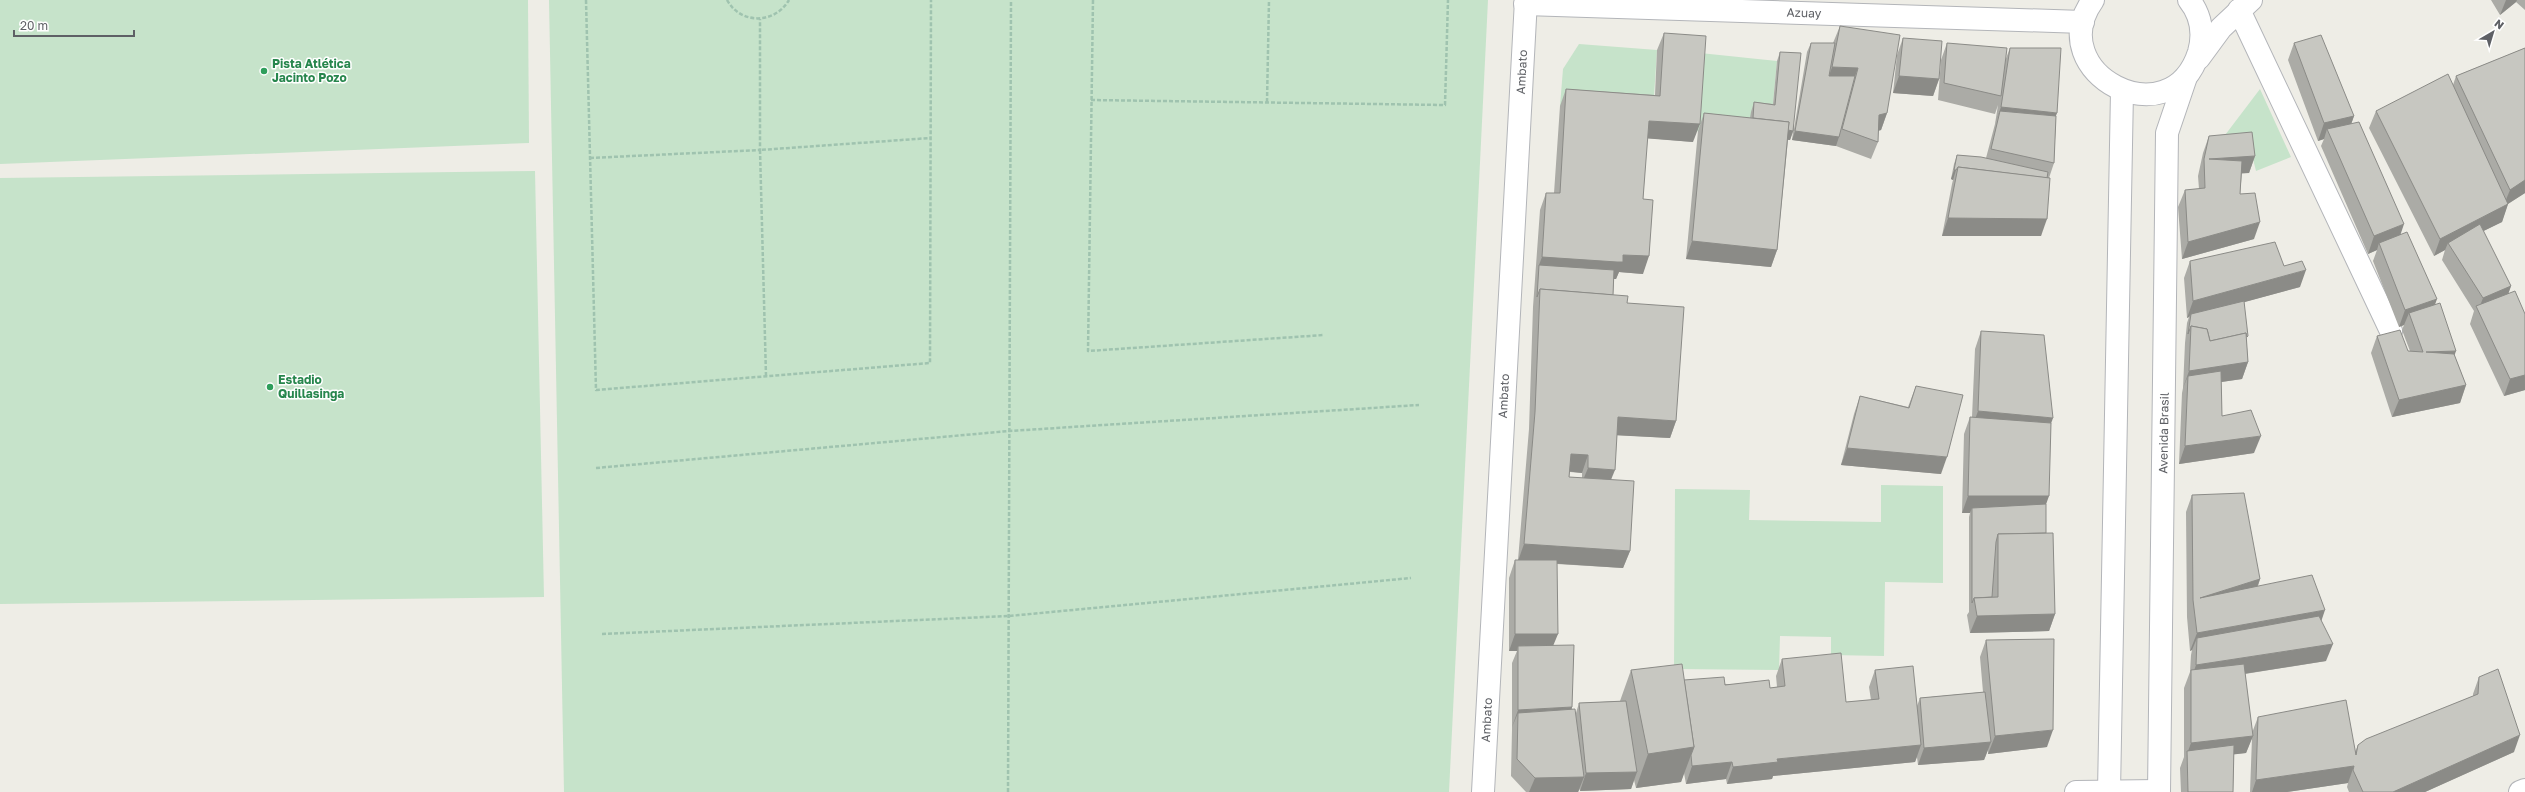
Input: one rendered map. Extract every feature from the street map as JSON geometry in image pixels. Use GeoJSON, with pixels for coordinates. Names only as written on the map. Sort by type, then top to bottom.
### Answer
{"type":"FeatureCollection","features":[{"type":"Feature","properties":{"kind":"street"},"geometry":{"type":"LineString","coordinates":[[2093,0],[2083,22],[2082,40],[2086,56],[2094,72],[2106,83],[2122,91],[2138,95],[2156,93],[2172,87],[2191,69],[2221,28],[2245,5],[2391,331]]}},
{"type":"Feature","properties":{"kind":"street"},"geometry":{"type":"LineString","coordinates":[[2189,0],[2201,24],[2201,44],[2191,69]]}},
{"type":"Feature","properties":{"kind":"street","name":"Azuay"},"geometry":{"type":"LineString","coordinates":[[1526,2],[2083,22]]}},
{"type":"Feature","properties":{"kind":"street","name":"Ambato"},"geometry":{"type":"LineString","coordinates":[[1483,792],[1526,2]]}},
{"type":"Feature","properties":{"kind":"street","name":"Avenida Brasil"},"geometry":{"type":"LineString","coordinates":[[2160,791],[2167,133],[2191,69]]}},
{"type":"Feature","properties":{"kind":"street"},"geometry":{"type":"LineString","coordinates":[[2109,791],[2122,91]]}},
{"type":"Feature","properties":{"kind":"street"},"geometry":{"type":"LineString","coordinates":[[2520,792],[2525,790]]}},
{"type":"Feature","properties":{"kind":"street"},"geometry":{"type":"LineString","coordinates":[[2076,792],[2160,791]]}},
{"type":"Feature","properties":{"kind":"path"},"geometry":{"type":"LineString","coordinates":[[586,0],[596,390],[930,364],[931,0]]}},
{"type":"Feature","properties":{"kind":"path"},"geometry":{"type":"LineString","coordinates":[[727,0],[739,14],[749,18],[760,19],[781,11],[789,0]]}},
{"type":"Feature","properties":{"kind":"path"},"geometry":{"type":"LineString","coordinates":[[1008,792],[1011,0]]}},
{"type":"Feature","properties":{"kind":"path"},"geometry":{"type":"LineString","coordinates":[[1092,0],[1088,351],[1324,335]]}},
{"type":"Feature","properties":{"kind":"path"},"geometry":{"type":"LineString","coordinates":[[1267,102],[1269,0]]}},
{"type":"Feature","properties":{"kind":"path"},"geometry":{"type":"LineString","coordinates":[[1091,100],[1444,105],[1448,0]]}},
{"type":"Feature","properties":{"kind":"path"},"geometry":{"type":"LineString","coordinates":[[760,19],[760,150],[766,376]]}},
{"type":"Feature","properties":{"kind":"path"},"geometry":{"type":"LineString","coordinates":[[590,158],[760,150],[930,138]]}},
{"type":"Feature","properties":{"kind":"path"},"geometry":{"type":"LineString","coordinates":[[596,468],[1009,432],[1419,405]]}},
{"type":"Feature","properties":{"kind":"path"},"geometry":{"type":"LineString","coordinates":[[602,634],[1009,616],[1411,578]]}},
{"type":"Feature","properties":{"kind":"green space","name":"Pista Atlética Jacinto Pozo"},"geometry":{"type":"Polygon","coordinates":[[[0,0],[528,0],[529,143],[0,164],[0,0]]]}},
{"type":"Feature","properties":{"kind":"green space"},"geometry":{"type":"Polygon","coordinates":[[[549,0],[1488,0],[1449,792],[564,792],[549,0]]]}},
{"type":"Feature","properties":{"kind":"green space"},"geometry":{"type":"Polygon","coordinates":[[[1579,44],[1657,50],[1653,113],[1560,106],[1563,69],[1579,44]]]}},
{"type":"Feature","properties":{"kind":"green space"},"geometry":{"type":"Polygon","coordinates":[[[1700,53],[1777,61],[1772,114],[1748,136],[1694,131],[1700,53]]]}},
{"type":"Feature","properties":{"kind":"green space"},"geometry":{"type":"Polygon","coordinates":[[[2260,89],[2291,157],[2256,171],[2250,147],[2219,143],[2260,89]]]}},
{"type":"Feature","properties":{"kind":"green space","name":"Estadio Quillasinga"},"geometry":{"type":"Polygon","coordinates":[[[535,171],[544,597],[0,604],[0,178],[535,171]]]}},
{"type":"Feature","properties":{"kind":"green space"},"geometry":{"type":"Polygon","coordinates":[[[1881,485],[1943,486],[1943,583],[1885,582],[1884,656],[1831,655],[1831,637],[1780,636],[1779,670],[1674,669],[1675,489],[1750,490],[1749,520],[1881,522],[1881,485]]]}},
{"type":"Feature","properties":{"kind":"building"},"geometry":{"type":"Polygon","coordinates":[[[1840,26],[1900,35],[1887,113],[1879,115],[1878,142],[1842,129],[1858,68],[1832,67],[1840,26]]]}},
{"type":"Feature","properties":{"kind":"building"},"geometry":{"type":"Polygon","coordinates":[[[1664,33],[1706,36],[1700,124],[1649,121],[1643,199],[1653,200],[1649,256],[1623,255],[1623,262],[1542,257],[1546,193],[1560,193],[1566,89],[1660,96],[1664,33]]]}},
{"type":"Feature","properties":{"kind":"building"},"geometry":{"type":"Polygon","coordinates":[[[2321,35],[2354,116],[2324,123],[2294,43],[2321,35]]]}},
{"type":"Feature","properties":{"kind":"building"},"geometry":{"type":"Polygon","coordinates":[[[1903,38],[1942,41],[1939,79],[1899,76],[1903,38]]]}},
{"type":"Feature","properties":{"kind":"building"},"geometry":{"type":"Polygon","coordinates":[[[1811,43],[1835,43],[1829,76],[1855,76],[1839,137],[1795,131],[1811,43]]]}},
{"type":"Feature","properties":{"kind":"building"},"geometry":{"type":"Polygon","coordinates":[[[1947,43],[2007,48],[2001,96],[1944,83],[1947,43]]]}},
{"type":"Feature","properties":{"kind":"building"},"geometry":{"type":"Polygon","coordinates":[[[2010,48],[2061,48],[2057,113],[2001,107],[2010,48]]]}},
{"type":"Feature","properties":{"kind":"building"},"geometry":{"type":"Polygon","coordinates":[[[2525,48],[2525,180],[2510,190],[2456,76],[2525,48]]]}},
{"type":"Feature","properties":{"kind":"building"},"geometry":{"type":"Polygon","coordinates":[[[1780,52],[1801,53],[1793,131],[1788,130],[1789,122],[1753,118],[1754,102],[1775,105],[1780,52]]]}},
{"type":"Feature","properties":{"kind":"building"},"geometry":{"type":"Polygon","coordinates":[[[2448,74],[2508,204],[2440,239],[2376,111],[2448,74]]]}},
{"type":"Feature","properties":{"kind":"building"},"geometry":{"type":"Polygon","coordinates":[[[2000,111],[2056,116],[2054,163],[1991,149],[2000,111]]]}},
{"type":"Feature","properties":{"kind":"building"},"geometry":{"type":"Polygon","coordinates":[[[1704,113],[1789,122],[1777,250],[1692,241],[1704,113]]]}},
{"type":"Feature","properties":{"kind":"building"},"geometry":{"type":"Polygon","coordinates":[[[2359,122],[2404,224],[2374,236],[2327,129],[2359,122]]]}},
{"type":"Feature","properties":{"kind":"building"},"geometry":{"type":"Polygon","coordinates":[[[2252,132],[2255,156],[2209,159],[2242,161],[2240,194],[2255,193],[2260,222],[2188,242],[2185,190],[2205,188],[2204,159],[2209,136],[2252,132]]]}},
{"type":"Feature","properties":{"kind":"building"},"geometry":{"type":"Polygon","coordinates":[[[1957,155],[1981,157],[2048,172],[2047,178],[1958,167],[1954,170],[1957,155]]]}},
{"type":"Feature","properties":{"kind":"building"},"geometry":{"type":"Polygon","coordinates":[[[1958,167],[2050,178],[2047,219],[1948,218],[1958,167]]]}},
{"type":"Feature","properties":{"kind":"building"},"geometry":{"type":"Polygon","coordinates":[[[2480,224],[2511,286],[2483,298],[2448,243],[2480,224]]]}},
{"type":"Feature","properties":{"kind":"building"},"geometry":{"type":"Polygon","coordinates":[[[2407,232],[2437,299],[2405,310],[2379,243],[2407,232]]]}},
{"type":"Feature","properties":{"kind":"building"},"geometry":{"type":"Polygon","coordinates":[[[2275,242],[2284,266],[2302,261],[2306,270],[2193,301],[2190,261],[2275,242]]]}},
{"type":"Feature","properties":{"kind":"building"},"geometry":{"type":"Polygon","coordinates":[[[1539,265],[1614,270],[1613,295],[1540,289],[1537,297],[1539,265]]]}},
{"type":"Feature","properties":{"kind":"building"},"geometry":{"type":"Polygon","coordinates":[[[1540,289],[1628,296],[1627,303],[1684,307],[1676,421],[1618,417],[1615,470],[1588,468],[1588,455],[1571,454],[1569,477],[1634,481],[1630,551],[1524,544],[1535,412],[1540,289]]]}},
{"type":"Feature","properties":{"kind":"building"},"geometry":{"type":"Polygon","coordinates":[[[2515,291],[2525,314],[2525,375],[2510,379],[2476,306],[2515,291]]]}},
{"type":"Feature","properties":{"kind":"building"},"geometry":{"type":"Polygon","coordinates":[[[2244,301],[2247,337],[2246,333],[2210,341],[2207,329],[2191,326],[2188,334],[2191,314],[2244,301]]]}},
{"type":"Feature","properties":{"kind":"building"},"geometry":{"type":"Polygon","coordinates":[[[2440,303],[2456,351],[2426,352],[2454,354],[2466,385],[2399,400],[2377,336],[2400,330],[2408,351],[2423,352],[2409,313],[2440,303]]]}},
{"type":"Feature","properties":{"kind":"building"},"geometry":{"type":"Polygon","coordinates":[[[2191,326],[2207,329],[2210,341],[2246,333],[2248,362],[2189,371],[2191,326]]]}},
{"type":"Feature","properties":{"kind":"building"},"geometry":{"type":"Polygon","coordinates":[[[1981,331],[2044,335],[2053,418],[1978,411],[1981,331]]]}},
{"type":"Feature","properties":{"kind":"building"},"geometry":{"type":"Polygon","coordinates":[[[2221,371],[2222,416],[2251,410],[2261,436],[2185,446],[2188,376],[2221,371]]]}},
{"type":"Feature","properties":{"kind":"building"},"geometry":{"type":"Polygon","coordinates":[[[1916,386],[1963,395],[1947,457],[1847,448],[1860,396],[1909,408],[1916,386]]]}},
{"type":"Feature","properties":{"kind":"building"},"geometry":{"type":"Polygon","coordinates":[[[1970,417],[2051,423],[2049,496],[1968,496],[1970,417]]]}},
{"type":"Feature","properties":{"kind":"building"},"geometry":{"type":"Polygon","coordinates":[[[2244,493],[2260,579],[2200,598],[2312,575],[2325,610],[2197,633],[2193,600],[2192,495],[2244,493]]]}},
{"type":"Feature","properties":{"kind":"building"},"geometry":{"type":"Polygon","coordinates":[[[2046,504],[2046,533],[1998,534],[1996,542],[1992,597],[1974,598],[1972,603],[1972,508],[2046,504]]]}},
{"type":"Feature","properties":{"kind":"building"},"geometry":{"type":"Polygon","coordinates":[[[2053,533],[2055,614],[1977,616],[1974,598],[1998,597],[1998,534],[2053,533]]]}},
{"type":"Feature","properties":{"kind":"building"},"geometry":{"type":"Polygon","coordinates":[[[1515,560],[1557,560],[1558,634],[1515,634],[1515,560]]]}},
{"type":"Feature","properties":{"kind":"building"},"geometry":{"type":"Polygon","coordinates":[[[2319,616],[2333,644],[2196,665],[2197,638],[2319,616]]]}},
{"type":"Feature","properties":{"kind":"building"},"geometry":{"type":"Polygon","coordinates":[[[2054,639],[2053,730],[1995,736],[1986,640],[2054,639]]]}},
{"type":"Feature","properties":{"kind":"building"},"geometry":{"type":"Polygon","coordinates":[[[1574,645],[1572,707],[1518,710],[1518,646],[1574,645]]]}},
{"type":"Feature","properties":{"kind":"building"},"geometry":{"type":"Polygon","coordinates":[[[1841,653],[1846,702],[1879,699],[1875,670],[1913,666],[1921,745],[1777,759],[1778,762],[1733,767],[1732,762],[1692,766],[1691,755],[1694,747],[1684,680],[1724,677],[1725,685],[1769,680],[1770,688],[1785,686],[1782,659],[1841,653]]]}},
{"type":"Feature","properties":{"kind":"building"},"geometry":{"type":"Polygon","coordinates":[[[1682,664],[1694,747],[1648,754],[1631,670],[1682,664]]]}},
{"type":"Feature","properties":{"kind":"building"},"geometry":{"type":"Polygon","coordinates":[[[2244,664],[2253,736],[2191,743],[2191,670],[2244,664]]]}},
{"type":"Feature","properties":{"kind":"building"},"geometry":{"type":"Polygon","coordinates":[[[2498,669],[2520,735],[2393,792],[2363,792],[2353,770],[2354,766],[2256,780],[2258,717],[2346,700],[2356,755],[2358,745],[2366,739],[2478,694],[2479,677],[2498,669]]]}},
{"type":"Feature","properties":{"kind":"building"},"geometry":{"type":"Polygon","coordinates":[[[1985,692],[1991,742],[1924,748],[1920,698],[1985,692]]]}},
{"type":"Feature","properties":{"kind":"building"},"geometry":{"type":"Polygon","coordinates":[[[1626,701],[1637,772],[1586,773],[1579,703],[1626,701]]]}},
{"type":"Feature","properties":{"kind":"building"},"geometry":{"type":"Polygon","coordinates":[[[1575,709],[1584,777],[1535,778],[1517,759],[1518,713],[1575,709]]]}},
{"type":"Feature","properties":{"kind":"building"},"geometry":{"type":"Polygon","coordinates":[[[2234,745],[2233,792],[2188,792],[2187,751],[2234,745]]]}},
{"type":"Feature","properties":{"kind":"place","name":"Pista Atlética Jacinto Pozo"},"geometry":{"type":"Point","coordinates":[264,71]}},
{"type":"Feature","properties":{"kind":"place","name":"Estadio Quillasinga"},"geometry":{"type":"Point","coordinates":[270,387]}}]}
